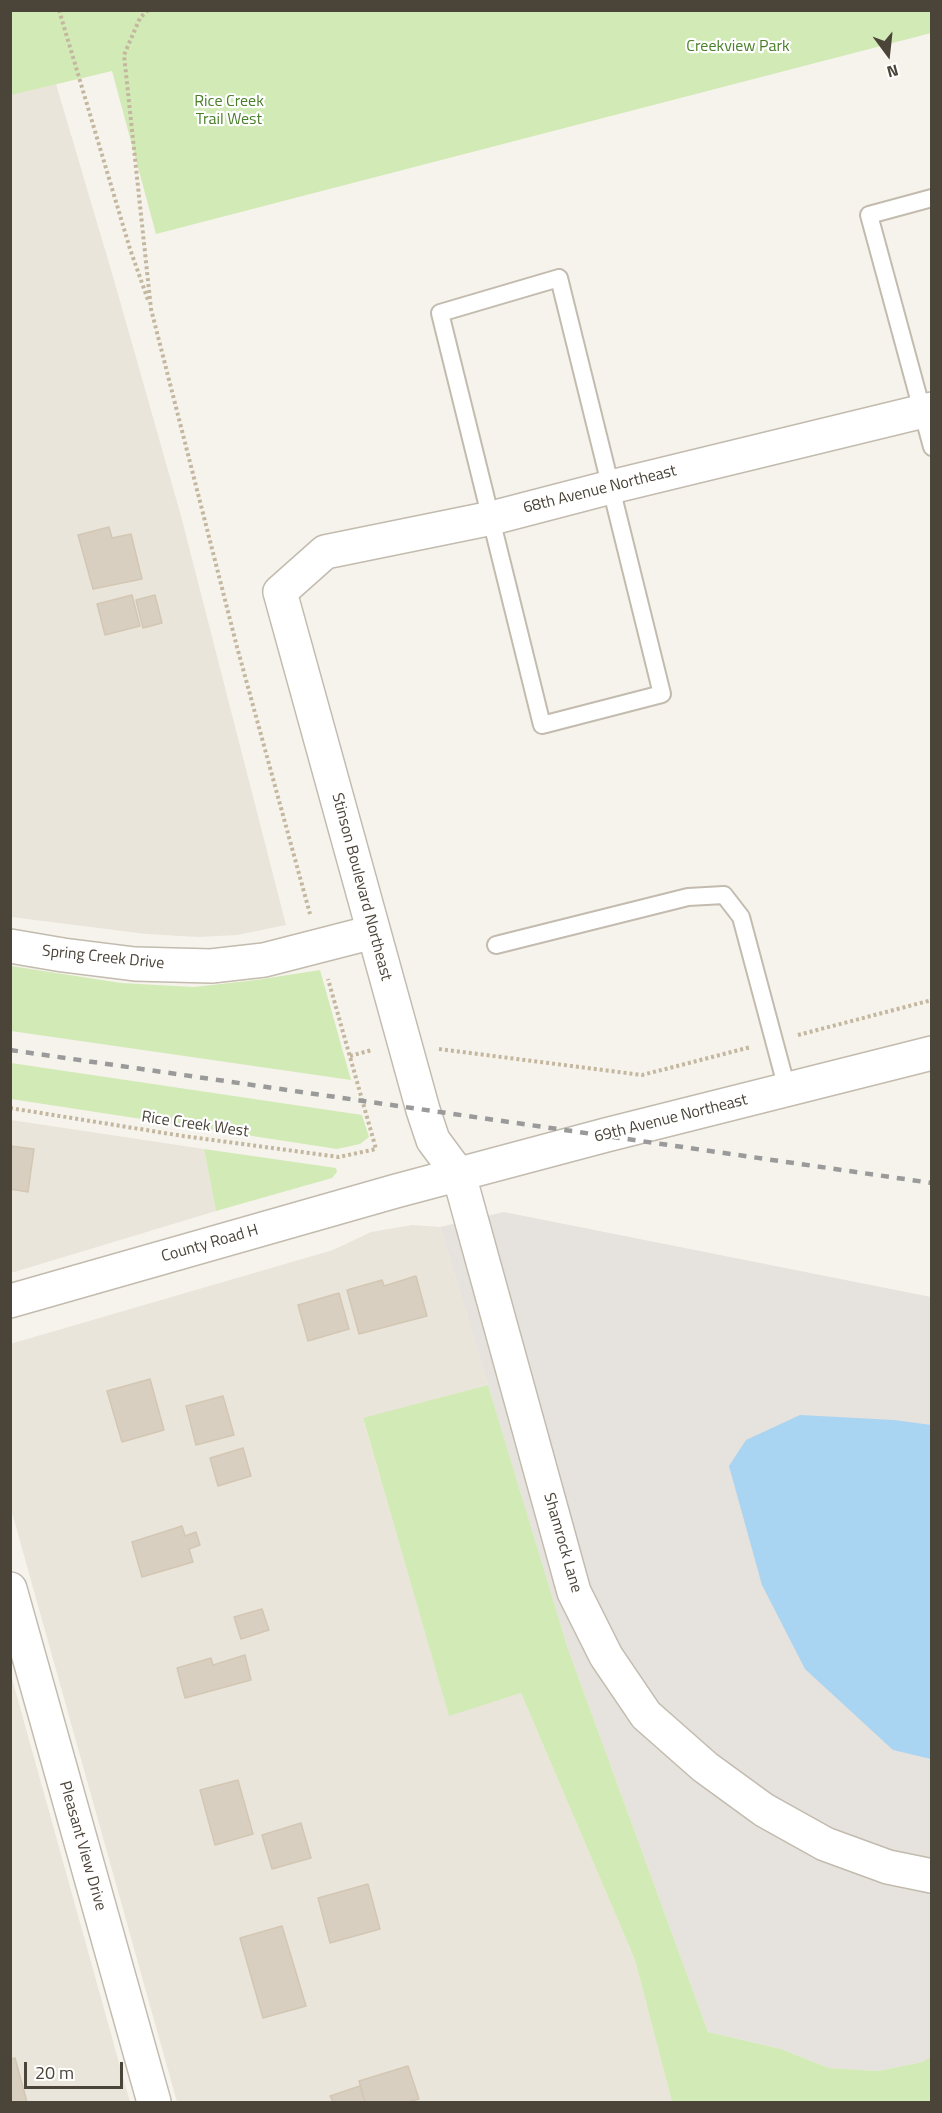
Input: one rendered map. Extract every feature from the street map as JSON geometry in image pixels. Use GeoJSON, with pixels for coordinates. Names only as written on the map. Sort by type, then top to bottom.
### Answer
{"type":"FeatureCollection","features":[{"type":"Feature","properties":{"kind":"street","name":"68th Avenue Northeast"},"geometry":{"type":"LineString","coordinates":[[280,591],[325,552],[492,518],[927,410]]}},
{"type":"Feature","properties":{"kind":"street","name":"Stinson Boulevard Northeast"},"geometry":{"type":"LineString","coordinates":[[280,591],[373,932],[433,1140],[459,1175]]}},
{"type":"Feature","properties":{"kind":"street","name":"Spring Creek Drive"},"geometry":{"type":"LineString","coordinates":[[10,946],[135,964],[211,966],[264,960],[373,932]]}},
{"type":"Feature","properties":{"kind":"street","name":"69th Avenue Northeast"},"geometry":{"type":"LineString","coordinates":[[410,1187],[932,1053]]}},
{"type":"Feature","properties":{"kind":"street","name":"Shamrock Lane"},"geometry":{"type":"LineString","coordinates":[[459,1175],[574,1592],[606,1656],[646,1715],[705,1767],[764,1810],[825,1844],[888,1867],[932,1876]]}},
{"type":"Feature","properties":{"kind":"street","name":"County Road H"},"geometry":{"type":"LineString","coordinates":[[10,1300],[410,1187]]}},
{"type":"Feature","properties":{"kind":"street","name":"Pleasant View Drive"},"geometry":{"type":"LineString","coordinates":[[10,1590],[154,2103]]}},
{"type":"Feature","properties":{"kind":"lane"},"geometry":{"type":"LineString","coordinates":[[932,198],[869,216],[927,410],[932,447]]}},
{"type":"Feature","properties":{"kind":"lane"},"geometry":{"type":"LineString","coordinates":[[559,278],[662,694],[542,725],[492,518],[440,314],[559,278]]}},
{"type":"Feature","properties":{"kind":"lane"},"geometry":{"type":"LineString","coordinates":[[496,945],[688,897],[724,895],[741,917],[787,1089]]}},
{"type":"Feature","properties":{"kind":"path"},"geometry":{"type":"LineString","coordinates":[[59,10],[130,249],[151,309],[240,658],[310,916]]}},
{"type":"Feature","properties":{"kind":"path"},"geometry":{"type":"LineString","coordinates":[[148,10],[140,18],[124,55],[151,309]]}},
{"type":"Feature","properties":{"kind":"path"},"geometry":{"type":"LineString","coordinates":[[325,971],[350,1056],[378,1048]]}},
{"type":"Feature","properties":{"kind":"path"},"geometry":{"type":"LineString","coordinates":[[798,1035],[932,1000]]}},
{"type":"Feature","properties":{"kind":"path"},"geometry":{"type":"LineString","coordinates":[[433,1048],[642,1075],[752,1047]]}},
{"type":"Feature","properties":{"kind":"path","name":"Rice Creek West"},"geometry":{"type":"LineString","coordinates":[[10,1108],[183,1136],[339,1157],[376,1149],[350,1056]]}},
{"type":"Feature","properties":{"kind":"shaded area"},"geometry":{"type":"Polygon","coordinates":[[[56,84],[181,516],[286,925],[237,935],[199,937],[146,934],[11,917],[10,95],[56,84]]]}},
{"type":"Feature","properties":{"kind":"shaded area"},"geometry":{"type":"Polygon","coordinates":[[[11,1120],[204,1149],[216,1211],[11,1273],[11,1120]]]}},
{"type":"Feature","properties":{"kind":"shaded area"},"geometry":{"type":"Polygon","coordinates":[[[504,1212],[931,1297],[932,2057],[922,2062],[878,2071],[829,2068],[781,2049],[708,2032],[568,1649],[440,1227],[504,1212]]]}},
{"type":"Feature","properties":{"kind":"shaded area"},"geometry":{"type":"Polygon","coordinates":[[[412,1225],[440,1227],[488,1385],[363,1419],[449,1715],[521,1693],[635,1960],[672,2102],[177,2102],[11,1509],[10,1344],[333,1250],[371,1232],[412,1225]]]}},
{"type":"Feature","properties":{"kind":"shaded area"},"geometry":{"type":"Polygon","coordinates":[[[11,1675],[130,2102],[11,2102],[11,1675]]]}},
{"type":"Feature","properties":{"kind":"green space","name":"Rice Creek Trail West"},"geometry":{"type":"Polygon","coordinates":[[[931,10],[931,33],[156,234],[112,71],[11,95],[11,11],[931,10]]]}},
{"type":"Feature","properties":{"kind":"green space"},"geometry":{"type":"Polygon","coordinates":[[[11,966],[121,983],[194,987],[320,970],[351,1080],[11,1031],[11,966]]]}},
{"type":"Feature","properties":{"kind":"green space"},"geometry":{"type":"Polygon","coordinates":[[[11,1063],[362,1115],[369,1137],[360,1144],[337,1149],[11,1099],[11,1063]]]}},
{"type":"Feature","properties":{"kind":"green space"},"geometry":{"type":"Polygon","coordinates":[[[204,1149],[336,1168],[337,1172],[332,1178],[216,1211],[204,1149]]]}},
{"type":"Feature","properties":{"kind":"green space"},"geometry":{"type":"Polygon","coordinates":[[[488,1385],[568,1649],[708,2032],[781,2049],[829,2068],[878,2071],[922,2062],[931,2057],[931,2102],[672,2102],[635,1960],[521,1693],[449,1716],[363,1418],[488,1385]]]}},
{"type":"Feature","properties":{"kind":"water"},"geometry":{"type":"Polygon","coordinates":[[[800,1415],[894,1420],[931,1425],[931,1759],[893,1750],[805,1669],[762,1585],[729,1466],[746,1440],[800,1415]]]}},
{"type":"Feature","properties":{"kind":"building"},"geometry":{"type":"Polygon","coordinates":[[[109,527],[112,538],[131,534],[142,579],[93,589],[78,535],[109,527]]]}},
{"type":"Feature","properties":{"kind":"building"},"geometry":{"type":"Polygon","coordinates":[[[132,595],[140,626],[105,635],[97,604],[132,595]]]}},
{"type":"Feature","properties":{"kind":"building"},"geometry":{"type":"Polygon","coordinates":[[[155,595],[162,623],[143,628],[136,600],[155,595]]]}},
{"type":"Feature","properties":{"kind":"building"},"geometry":{"type":"Polygon","coordinates":[[[10,1146],[34,1149],[28,1192],[10,1189],[10,1146]]]}},
{"type":"Feature","properties":{"kind":"building"},"geometry":{"type":"Polygon","coordinates":[[[416,1276],[427,1316],[359,1334],[347,1290],[382,1280],[384,1286],[416,1276]]]}},
{"type":"Feature","properties":{"kind":"building"},"geometry":{"type":"Polygon","coordinates":[[[339,1293],[349,1329],[308,1341],[298,1305],[339,1293]]]}},
{"type":"Feature","properties":{"kind":"building"},"geometry":{"type":"Polygon","coordinates":[[[150,1379],[164,1430],[122,1442],[107,1391],[150,1379]]]}},
{"type":"Feature","properties":{"kind":"building"},"geometry":{"type":"Polygon","coordinates":[[[223,1396],[234,1435],[196,1445],[186,1406],[223,1396]]]}},
{"type":"Feature","properties":{"kind":"building"},"geometry":{"type":"Polygon","coordinates":[[[243,1448],[251,1476],[218,1486],[210,1458],[243,1448]]]}},
{"type":"Feature","properties":{"kind":"building"},"geometry":{"type":"Polygon","coordinates":[[[182,1526],[185,1536],[196,1532],[200,1545],[189,1549],[193,1562],[142,1577],[132,1542],[182,1526]]]}},
{"type":"Feature","properties":{"kind":"building"},"geometry":{"type":"Polygon","coordinates":[[[262,1609],[269,1630],[241,1639],[234,1617],[262,1609]]]}},
{"type":"Feature","properties":{"kind":"building"},"geometry":{"type":"Polygon","coordinates":[[[245,1655],[251,1680],[185,1698],[177,1668],[211,1658],[213,1665],[245,1655]]]}},
{"type":"Feature","properties":{"kind":"building"},"geometry":{"type":"Polygon","coordinates":[[[238,1780],[253,1834],[215,1845],[200,1790],[238,1780]]]}},
{"type":"Feature","properties":{"kind":"building"},"geometry":{"type":"Polygon","coordinates":[[[301,1823],[311,1858],[272,1869],[262,1835],[301,1823]]]}},
{"type":"Feature","properties":{"kind":"building"},"geometry":{"type":"Polygon","coordinates":[[[368,1884],[380,1929],[330,1943],[318,1898],[368,1884]]]}},
{"type":"Feature","properties":{"kind":"building"},"geometry":{"type":"Polygon","coordinates":[[[282,1926],[306,2006],[263,2018],[240,1938],[282,1926]]]}},
{"type":"Feature","properties":{"kind":"building"},"geometry":{"type":"Polygon","coordinates":[[[15,2058],[27,2102],[10,2102],[10,2059],[15,2058]]]}},
{"type":"Feature","properties":{"kind":"building"},"geometry":{"type":"Polygon","coordinates":[[[408,2066],[419,2099],[407,2102],[365,2102],[359,2081],[408,2066]]]}},
{"type":"Feature","properties":{"kind":"building"},"geometry":{"type":"Polygon","coordinates":[[[360,2086],[365,2102],[333,2102],[330,2096],[360,2086]]]}},
{"type":"Feature","properties":{"kind":"railway"},"geometry":{"type":"LineString","coordinates":[[10,1050],[932,1183]]}},
{"type":"Feature","properties":{"kind":"park label","name":"Creekview Park"},"geometry":{"type":"Point","coordinates":[738,47]}}]}
